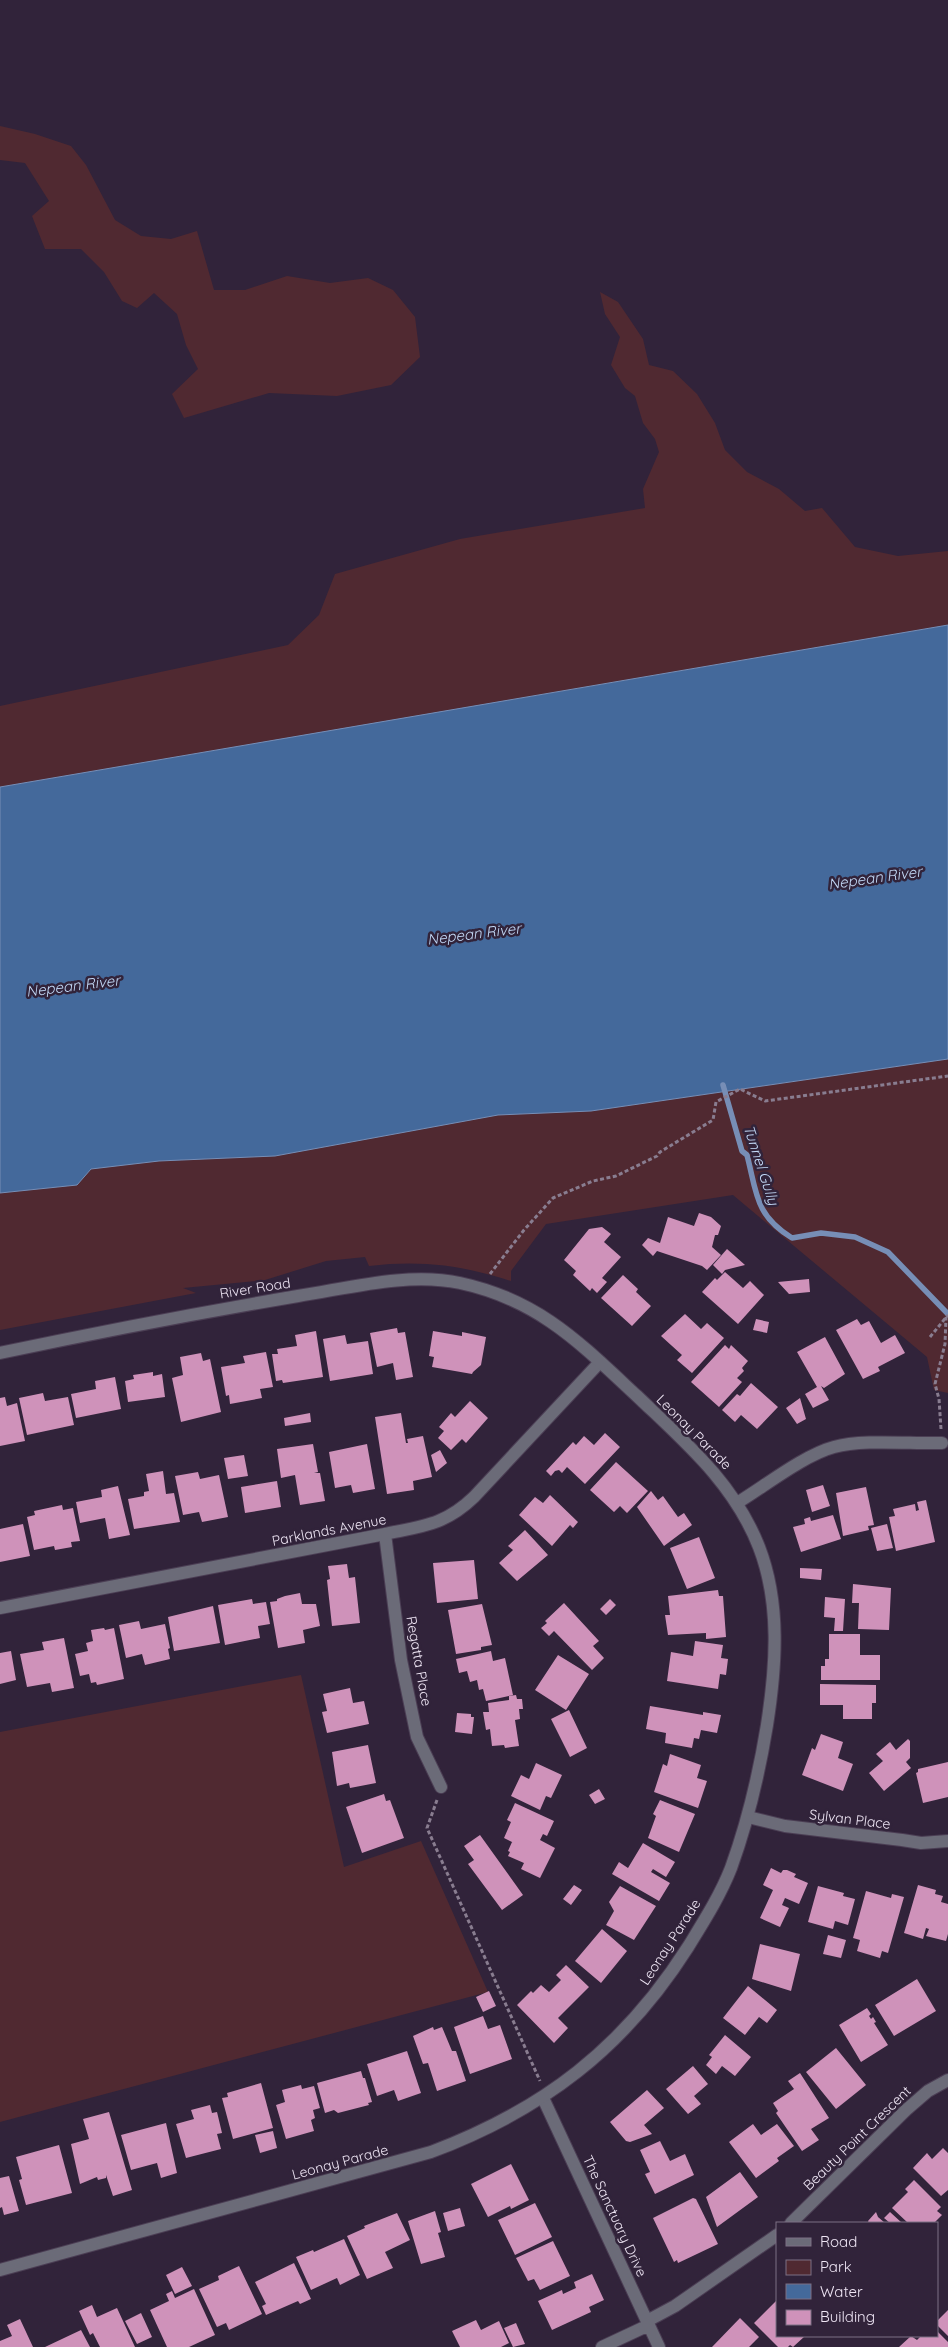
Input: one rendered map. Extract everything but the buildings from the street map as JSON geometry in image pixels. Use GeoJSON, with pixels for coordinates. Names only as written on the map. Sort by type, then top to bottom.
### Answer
{"type":"FeatureCollection","features":[{"type":"Feature","properties":{"kind":"street","name":"River Road"},"geometry":{"type":"LineString","coordinates":[[0,1353],[137,1324],[384,1283],[450,1281],[487,1290],[514,1300]]}},
{"type":"Feature","properties":{"kind":"street","name":"Leonay Parade"},"geometry":{"type":"LineString","coordinates":[[0,2270],[407,2160],[456,2143],[543,2098],[578,2073],[612,2042],[650,2000],[708,1915],[729,1872],[748,1817],[761,1764],[769,1711],[774,1622],[772,1597],[765,1565],[755,1538],[737,1503],[703,1459],[562,1329],[539,1312],[514,1300]]}},
{"type":"Feature","properties":{"kind":"street","name":"Parklands Avenue"},"geometry":{"type":"LineString","coordinates":[[0,1608],[386,1534],[442,1521],[466,1504],[600,1362]]}},
{"type":"Feature","properties":{"kind":"street"},"geometry":{"type":"LineString","coordinates":[[737,1503],[815,1454],[835,1447],[853,1444],[942,1443]]}},
{"type":"Feature","properties":{"kind":"street","name":"Regatta Place"},"geometry":{"type":"LineString","coordinates":[[386,1534],[401,1660],[417,1737],[441,1787]]}},
{"type":"Feature","properties":{"kind":"street","name":"Sylvan Place"},"geometry":{"type":"LineString","coordinates":[[748,1817],[785,1826],[921,1843],[948,1841]]}},
{"type":"Feature","properties":{"kind":"street","name":"Beauty Point Crescent"},"geometry":{"type":"LineString","coordinates":[[793,2222],[906,2110],[928,2091],[948,2080]]}},
{"type":"Feature","properties":{"kind":"street","name":"The Sanctuary Drive"},"geometry":{"type":"LineString","coordinates":[[543,2098],[660,2347]]}},
{"type":"Feature","properties":{"kind":"street"},"geometry":{"type":"LineString","coordinates":[[602,2347],[648,2323],[675,2306],[776,2236]]}},
{"type":"Feature","properties":{"kind":"path"},"geometry":{"type":"LineString","coordinates":[[490,1274],[524,1230],[553,1198],[594,1181],[616,1176],[657,1156],[660,1152],[713,1120],[716,1102],[740,1089],[765,1101],[948,1076]]}},
{"type":"Feature","properties":{"kind":"path"},"geometry":{"type":"LineString","coordinates":[[930,1337],[947,1316]]}},
{"type":"Feature","properties":{"kind":"path"},"geometry":{"type":"LineString","coordinates":[[942,1443],[939,1399],[935,1384],[945,1344],[947,1316]]}},
{"type":"Feature","properties":{"kind":"path"},"geometry":{"type":"LineString","coordinates":[[441,1787],[427,1828],[539,2075],[543,2098]]}},
{"type":"Feature","properties":{"kind":"green space"},"geometry":{"type":"Polygon","coordinates":[[[0,126],[35,134],[71,146],[86,165],[115,220],[141,236],[171,239],[197,231],[214,290],[245,290],[287,276],[330,283],[368,278],[393,290],[415,317],[420,357],[391,385],[337,396],[269,393],[184,418],[172,394],[198,369],[186,345],[177,314],[154,293],[137,308],[122,301],[104,272],[81,249],[45,249],[32,216],[49,201],[25,163],[0,160],[0,126]]]}},
{"type":"Feature","properties":{"kind":"green space"},"geometry":{"type":"Polygon","coordinates":[[[600,292],[618,302],[643,339],[649,365],[673,371],[697,394],[715,423],[725,450],[747,472],[779,489],[805,511],[822,508],[855,547],[898,556],[948,551],[948,625],[0,787],[0,706],[288,645],[319,615],[335,574],[460,539],[645,508],[643,489],[659,452],[655,439],[643,423],[635,396],[625,388],[611,365],[620,337],[605,314],[600,292]]]}},
{"type":"Feature","properties":{"kind":"green space"},"geometry":{"type":"Polygon","coordinates":[[[948,1059],[948,1393],[934,1390],[927,1357],[733,1195],[546,1224],[511,1271],[511,1281],[475,1271],[441,1265],[388,1264],[369,1266],[365,1257],[326,1261],[265,1280],[183,1288],[196,1293],[0,1330],[0,1193],[77,1185],[91,1169],[159,1161],[275,1156],[498,1115],[591,1111],[948,1059]]]}},
{"type":"Feature","properties":{"kind":"green space"},"geometry":{"type":"Polygon","coordinates":[[[301,1675],[344,1867],[421,1841],[488,1992],[0,2122],[0,1732],[301,1675]]]}},
{"type":"Feature","properties":{"kind":"water","name":"Nepean River"},"geometry":{"type":"Polygon","coordinates":[[[948,625],[948,1059],[591,1111],[498,1115],[275,1156],[159,1161],[91,1169],[77,1185],[0,1193],[0,787],[948,625]]]}},
{"type":"Feature","properties":{"kind":"waterway","name":"Tunnel Gully"},"geometry":{"type":"LineString","coordinates":[[723,1085],[742,1151],[747,1155],[759,1202],[771,1221],[792,1238],[821,1233],[855,1237],[888,1252],[948,1314]]}}]}
